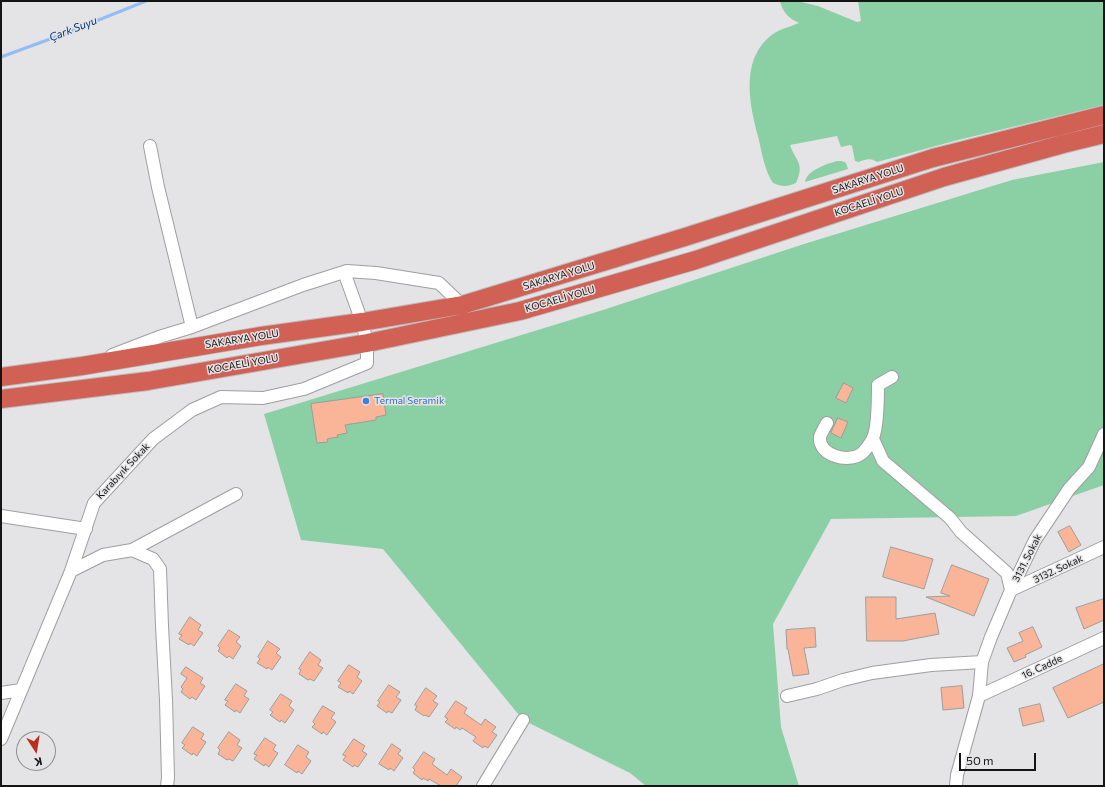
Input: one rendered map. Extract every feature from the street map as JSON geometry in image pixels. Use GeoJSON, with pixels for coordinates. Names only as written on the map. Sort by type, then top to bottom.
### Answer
{"type":"FeatureCollection","features":[{"type":"Feature","properties":{"kind":"highway","name":"SAKARYA YOLU"},"geometry":{"type":"LineString","coordinates":[[1,377],[82,366],[261,336],[362,322],[462,304],[685,237],[933,158],[1104,115]]}},
{"type":"Feature","properties":{"kind":"highway","name":"KOCAELİ YOLU"},"geometry":{"type":"LineString","coordinates":[[1,399],[148,381],[367,342],[520,310],[696,260],[944,177],[1104,134]]}},
{"type":"Feature","properties":{"kind":"street"},"geometry":{"type":"LineString","coordinates":[[150,146],[158,187],[192,327]]}},
{"type":"Feature","properties":{"kind":"street"},"geometry":{"type":"LineString","coordinates":[[82,366],[159,337],[192,327],[303,285],[344,272],[376,273],[439,283],[462,304]]}},
{"type":"Feature","properties":{"kind":"street"},"geometry":{"type":"LineString","coordinates":[[344,272],[362,322],[367,342]]}},
{"type":"Feature","properties":{"kind":"street","name":"Karabıyık Sokak"},"geometry":{"type":"LineString","coordinates":[[1,739],[71,571],[94,503],[153,439],[192,410],[221,397],[263,398],[304,390],[367,363],[367,342]]}},
{"type":"Feature","properties":{"kind":"street"},"geometry":{"type":"LineString","coordinates":[[827,423],[820,438],[822,448],[831,455],[844,458],[860,455],[873,439],[878,411],[878,385],[892,377]]}},
{"type":"Feature","properties":{"kind":"street","name":"3131. Sokak"},"geometry":{"type":"LineString","coordinates":[[956,786],[957,775],[980,696],[982,662],[991,637],[1011,590],[1035,540],[1069,489],[1089,467],[1104,434]]}},
{"type":"Feature","properties":{"kind":"street"},"geometry":{"type":"LineString","coordinates":[[873,439],[883,461],[950,518],[961,532],[1007,573],[1011,590]]}},
{"type":"Feature","properties":{"kind":"street"},"geometry":{"type":"LineString","coordinates":[[1089,467],[1104,456]]}},
{"type":"Feature","properties":{"kind":"street"},"geometry":{"type":"LineString","coordinates":[[71,571],[103,555],[132,550],[236,494]]}},
{"type":"Feature","properties":{"kind":"street"},"geometry":{"type":"LineString","coordinates":[[1,516],[86,529]]}},
{"type":"Feature","properties":{"kind":"street","name":"3132. Sokak"},"geometry":{"type":"LineString","coordinates":[[1011,590],[1104,548]]}},
{"type":"Feature","properties":{"kind":"street"},"geometry":{"type":"LineString","coordinates":[[132,550],[153,559],[160,569],[166,700],[167,786]]}},
{"type":"Feature","properties":{"kind":"street","name":"16. Cadde"},"geometry":{"type":"LineString","coordinates":[[980,696],[1104,638]]}},
{"type":"Feature","properties":{"kind":"street"},"geometry":{"type":"LineString","coordinates":[[787,696],[872,673],[931,665],[982,662]]}},
{"type":"Feature","properties":{"kind":"street"},"geometry":{"type":"LineString","coordinates":[[1,693],[21,690]]}},
{"type":"Feature","properties":{"kind":"street"},"geometry":{"type":"LineString","coordinates":[[483,786],[523,720]]}},
{"type":"Feature","properties":{"kind":"green space"},"geometry":{"type":"Polygon","coordinates":[[[780,1],[797,1],[818,6],[857,22],[861,21],[858,1],[1104,1],[1104,105],[958,140],[877,162],[871,159],[859,162],[855,161],[852,146],[841,147],[837,136],[790,145],[799,163],[800,171],[796,183],[782,186],[773,183],[764,162],[753,114],[750,86],[750,73],[759,48],[775,33],[799,23],[787,15],[780,1]]]}},
{"type":"Feature","properties":{"kind":"green space"},"geometry":{"type":"Polygon","coordinates":[[[837,161],[846,163],[848,169],[805,182],[809,174],[813,171],[837,161]]]}},
{"type":"Feature","properties":{"kind":"green space"},"geometry":{"type":"Polygon","coordinates":[[[1104,162],[1104,485],[1016,516],[831,519],[773,624],[781,727],[799,786],[646,786],[630,773],[523,720],[383,549],[301,540],[264,414],[603,310],[804,244],[1012,180],[1104,162]]]}},
{"type":"Feature","properties":{"kind":"building"},"geometry":{"type":"Polygon","coordinates":[[[844,383],[853,388],[846,403],[836,398],[844,383]]]}},
{"type":"Feature","properties":{"kind":"building"},"geometry":{"type":"Polygon","coordinates":[[[383,394],[386,415],[376,417],[376,420],[345,425],[347,433],[337,435],[338,437],[327,439],[328,442],[317,443],[311,404],[383,394]]]}},
{"type":"Feature","properties":{"kind":"building"},"geometry":{"type":"Polygon","coordinates":[[[838,418],[848,422],[841,438],[831,433],[838,418]]]}},
{"type":"Feature","properties":{"kind":"building"},"geometry":{"type":"Polygon","coordinates":[[[1070,526],[1081,545],[1069,552],[1058,532],[1070,526]]]}},
{"type":"Feature","properties":{"kind":"building"},"geometry":{"type":"Polygon","coordinates":[[[891,547],[933,559],[924,589],[883,577],[891,547]]]}},
{"type":"Feature","properties":{"kind":"building"},"geometry":{"type":"Polygon","coordinates":[[[952,565],[989,579],[974,616],[926,597],[950,596],[941,593],[952,565]]]}},
{"type":"Feature","properties":{"kind":"building"},"geometry":{"type":"Polygon","coordinates":[[[866,597],[896,597],[896,619],[935,613],[939,634],[903,641],[867,641],[866,597]]]}},
{"type":"Feature","properties":{"kind":"building"},"geometry":{"type":"Polygon","coordinates":[[[1104,599],[1104,620],[1084,629],[1076,608],[1104,599]]]}},
{"type":"Feature","properties":{"kind":"building"},"geometry":{"type":"Polygon","coordinates":[[[190,617],[201,625],[198,630],[203,633],[194,646],[190,643],[189,645],[179,639],[182,635],[179,634],[190,617]]]}},
{"type":"Feature","properties":{"kind":"building"},"geometry":{"type":"Polygon","coordinates":[[[1033,627],[1042,647],[1025,655],[1026,657],[1014,662],[1007,648],[1023,641],[1019,633],[1033,627]]]}},
{"type":"Feature","properties":{"kind":"building"},"geometry":{"type":"Polygon","coordinates":[[[815,628],[816,647],[804,648],[809,674],[793,676],[787,649],[786,630],[815,628]]]}},
{"type":"Feature","properties":{"kind":"building"},"geometry":{"type":"Polygon","coordinates":[[[229,630],[240,637],[236,642],[241,646],[233,659],[229,656],[227,658],[218,651],[220,648],[218,646],[229,630]]]}},
{"type":"Feature","properties":{"kind":"building"},"geometry":{"type":"Polygon","coordinates":[[[268,641],[280,649],[276,653],[281,657],[272,670],[268,667],[267,669],[257,663],[260,659],[258,657],[268,641]]]}},
{"type":"Feature","properties":{"kind":"building"},"geometry":{"type":"Polygon","coordinates":[[[310,652],[321,660],[318,665],[323,668],[314,681],[310,679],[308,680],[299,674],[301,670],[299,669],[310,652]]]}},
{"type":"Feature","properties":{"kind":"building"},"geometry":{"type":"Polygon","coordinates":[[[1104,664],[1104,702],[1068,718],[1053,688],[1104,664]]]}},
{"type":"Feature","properties":{"kind":"building"},"geometry":{"type":"Polygon","coordinates":[[[349,665],[360,672],[357,677],[362,681],[353,694],[349,691],[348,693],[338,687],[341,683],[338,681],[349,665]]]}},
{"type":"Feature","properties":{"kind":"building"},"geometry":{"type":"Polygon","coordinates":[[[186,667],[203,678],[200,683],[205,686],[196,700],[192,697],[190,699],[181,692],[183,689],[181,687],[187,678],[181,674],[186,667]]]}},
{"type":"Feature","properties":{"kind":"building"},"geometry":{"type":"Polygon","coordinates":[[[236,684],[247,691],[244,696],[249,699],[240,713],[236,710],[235,712],[225,705],[228,701],[225,700],[236,684]]]}},
{"type":"Feature","properties":{"kind":"building"},"geometry":{"type":"Polygon","coordinates":[[[389,685],[400,692],[396,697],[401,700],[392,713],[388,711],[387,713],[377,706],[380,702],[378,701],[389,685]]]}},
{"type":"Feature","properties":{"kind":"building"},"geometry":{"type":"Polygon","coordinates":[[[962,686],[964,708],[943,710],[941,688],[962,686]]]}},
{"type":"Feature","properties":{"kind":"building"},"geometry":{"type":"Polygon","coordinates":[[[426,688],[437,696],[433,701],[438,704],[429,717],[424,716],[415,710],[417,706],[415,705],[426,688]]]}},
{"type":"Feature","properties":{"kind":"building"},"geometry":{"type":"Polygon","coordinates":[[[281,694],[292,701],[289,706],[294,710],[285,723],[281,720],[280,722],[270,715],[273,712],[270,710],[281,694]]]}},
{"type":"Feature","properties":{"kind":"building"},"geometry":{"type":"Polygon","coordinates":[[[456,701],[467,708],[464,713],[481,725],[485,719],[496,727],[492,732],[497,735],[488,748],[484,746],[483,748],[473,741],[476,737],[462,728],[460,730],[456,727],[455,729],[445,722],[448,719],[445,717],[456,701]]]}},
{"type":"Feature","properties":{"kind":"building"},"geometry":{"type":"Polygon","coordinates":[[[1040,704],[1044,721],[1023,726],[1019,709],[1040,704]]]}},
{"type":"Feature","properties":{"kind":"building"},"geometry":{"type":"Polygon","coordinates":[[[323,706],[335,713],[331,718],[336,722],[327,735],[323,732],[322,734],[312,727],[315,724],[313,722],[323,706]]]}},
{"type":"Feature","properties":{"kind":"building"},"geometry":{"type":"Polygon","coordinates":[[[193,727],[204,734],[201,739],[206,742],[197,756],[193,753],[192,755],[182,748],[185,745],[182,743],[193,727]]]}},
{"type":"Feature","properties":{"kind":"building"},"geometry":{"type":"Polygon","coordinates":[[[229,732],[240,740],[237,745],[242,748],[233,761],[229,759],[227,760],[218,754],[220,750],[218,748],[229,732]]]}},
{"type":"Feature","properties":{"kind":"building"},"geometry":{"type":"Polygon","coordinates":[[[265,738],[276,745],[273,750],[278,753],[269,767],[265,764],[264,766],[254,759],[257,755],[254,754],[265,738]]]}},
{"type":"Feature","properties":{"kind":"building"},"geometry":{"type":"Polygon","coordinates":[[[354,739],[365,746],[362,751],[367,754],[358,767],[354,765],[353,767],[343,760],[346,756],[343,755],[354,739]]]}},
{"type":"Feature","properties":{"kind":"building"},"geometry":{"type":"Polygon","coordinates":[[[392,744],[401,750],[398,754],[403,758],[394,771],[390,768],[389,770],[379,764],[392,744]]]}},
{"type":"Feature","properties":{"kind":"building"},"geometry":{"type":"Polygon","coordinates":[[[298,745],[309,752],[306,757],[311,761],[302,774],[298,771],[297,773],[285,765],[298,745]]]}},
{"type":"Feature","properties":{"kind":"building"},"geometry":{"type":"Polygon","coordinates":[[[424,752],[435,759],[432,764],[447,775],[451,769],[462,777],[456,786],[441,786],[429,779],[428,781],[423,778],[422,780],[413,773],[415,770],[413,768],[424,752]]]}},
{"type":"Feature","properties":{"kind":"waterway","name":"Çark Suyu"},"geometry":{"type":"LineString","coordinates":[[1,57],[146,1]]}},
{"type":"Feature","properties":{"kind":"place","name":"Termal Seramik"},"geometry":{"type":"Point","coordinates":[366,401]}}]}
